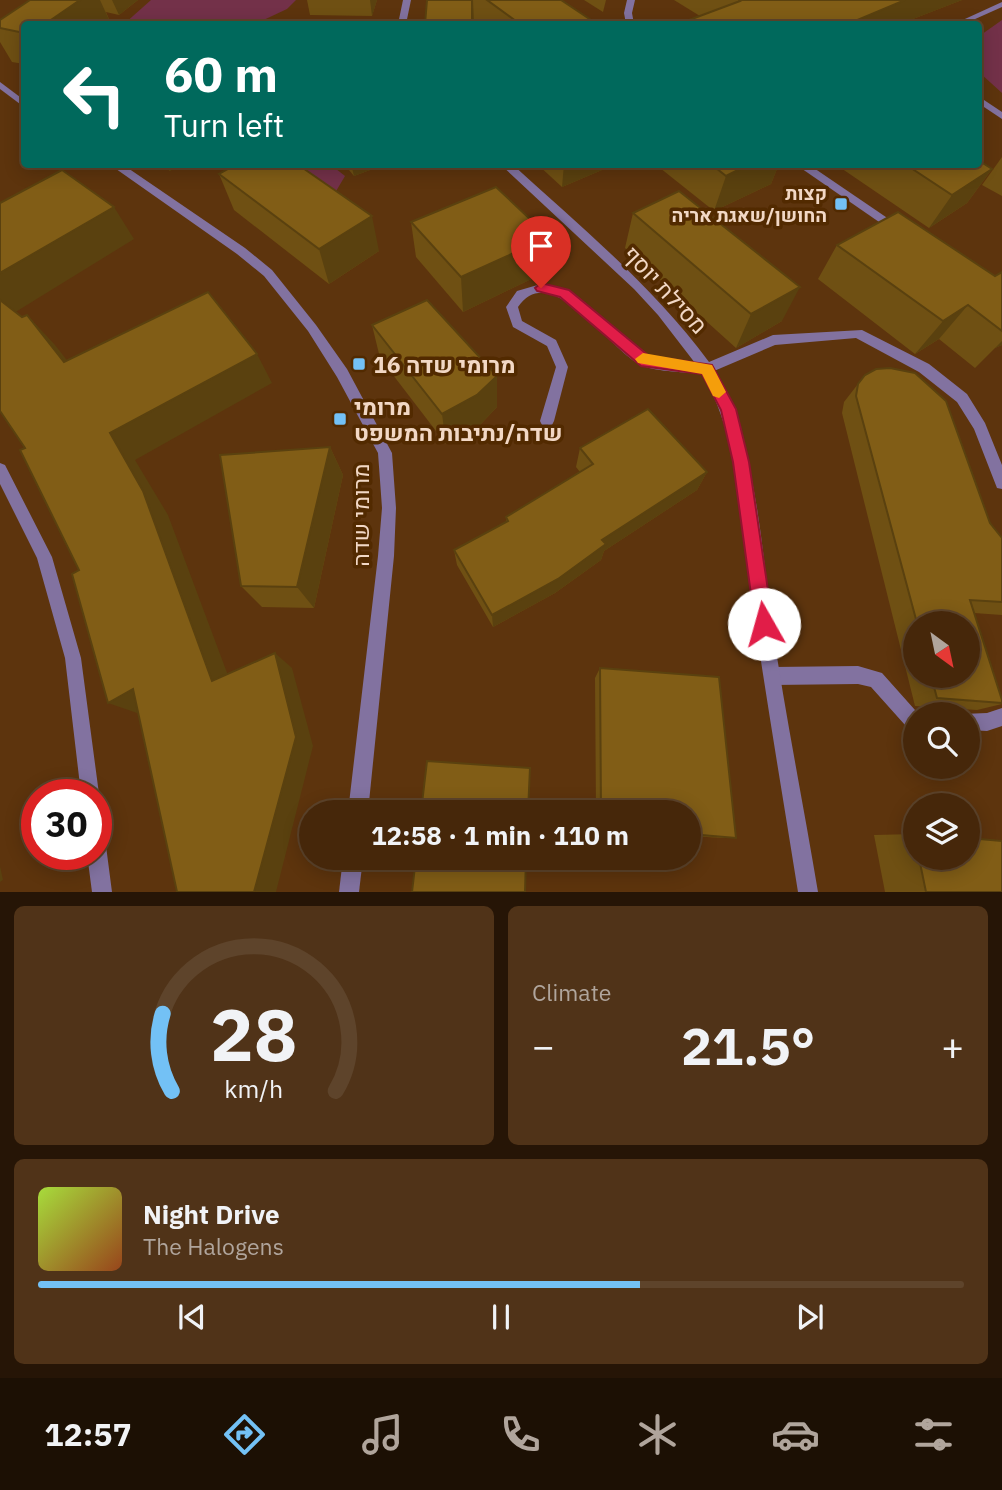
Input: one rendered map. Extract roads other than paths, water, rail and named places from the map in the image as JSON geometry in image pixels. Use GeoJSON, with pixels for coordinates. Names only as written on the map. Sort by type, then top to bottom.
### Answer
{"type":"FeatureCollection","features":[{"type":"Feature","properties":{"kind":"street"},"geometry":{"type":"LineString","coordinates":[[403,21],[407,0]]}},
{"type":"Feature","properties":{"kind":"street"},"geometry":{"type":"LineString","coordinates":[[629,21],[631,0]]}},
{"type":"Feature","properties":{"kind":"street"},"geometry":{"type":"LineString","coordinates":[[965,21],[1002,4]]}},
{"type":"Feature","properties":{"kind":"street"},"geometry":{"type":"LineString","coordinates":[[0,85],[21,102]]}},
{"type":"Feature","properties":{"kind":"street"},"geometry":{"type":"LineString","coordinates":[[982,102],[1002,116]]}},
{"type":"Feature","properties":{"kind":"street","name":"מרומי שדה"},"geometry":{"type":"LineString","coordinates":[[120,168],[241,251],[268,273],[312,328],[342,373],[385,453],[389,508],[386,556],[359,800]]}},
{"type":"Feature","properties":{"kind":"street","name":"מסילת יוסף"},"geometry":{"type":"LineString","coordinates":[[509,168],[642,291],[680,332],[706,369],[728,409],[741,462],[808,891]]}},
{"type":"Feature","properties":{"kind":"street"},"geometry":{"type":"LineString","coordinates":[[806,168],[912,239]]}},
{"type":"Feature","properties":{"kind":"street"},"geometry":{"type":"LineString","coordinates":[[547,421],[562,367],[552,344],[517,324],[512,307],[522,294],[541,288],[564,293],[646,362],[706,369],[773,340],[858,333],[924,368],[962,398],[980,428],[1002,483]]}},
{"type":"Feature","properties":{"kind":"street"},"geometry":{"type":"LineString","coordinates":[[0,469],[44,557],[73,658],[88,779]]}},
{"type":"Feature","properties":{"kind":"street"},"geometry":{"type":"LineString","coordinates":[[773,677],[858,675],[877,679],[903,710]]}},
{"type":"Feature","properties":{"kind":"street"},"geometry":{"type":"LineString","coordinates":[[980,722],[1002,717]]}},
{"type":"Feature","properties":{"kind":"street"},"geometry":{"type":"LineString","coordinates":[[99,870],[102,891]]}},
{"type":"Feature","properties":{"kind":"street"},"geometry":{"type":"LineString","coordinates":[[349,891],[352,870]]}},
{"type":"Feature","properties":{"kind":"place","name":"קצות החושן/שאגת אריה"},"geometry":{"type":"Point","coordinates":[841,204]}},
{"type":"Feature","properties":{"kind":"place","name":"מרומי שדה 16"},"geometry":{"type":"Point","coordinates":[359,364]}},
{"type":"Feature","properties":{"kind":"place","name":"מרומי שדה/נתיבות המשפט"},"geometry":{"type":"Point","coordinates":[340,419]}}]}
